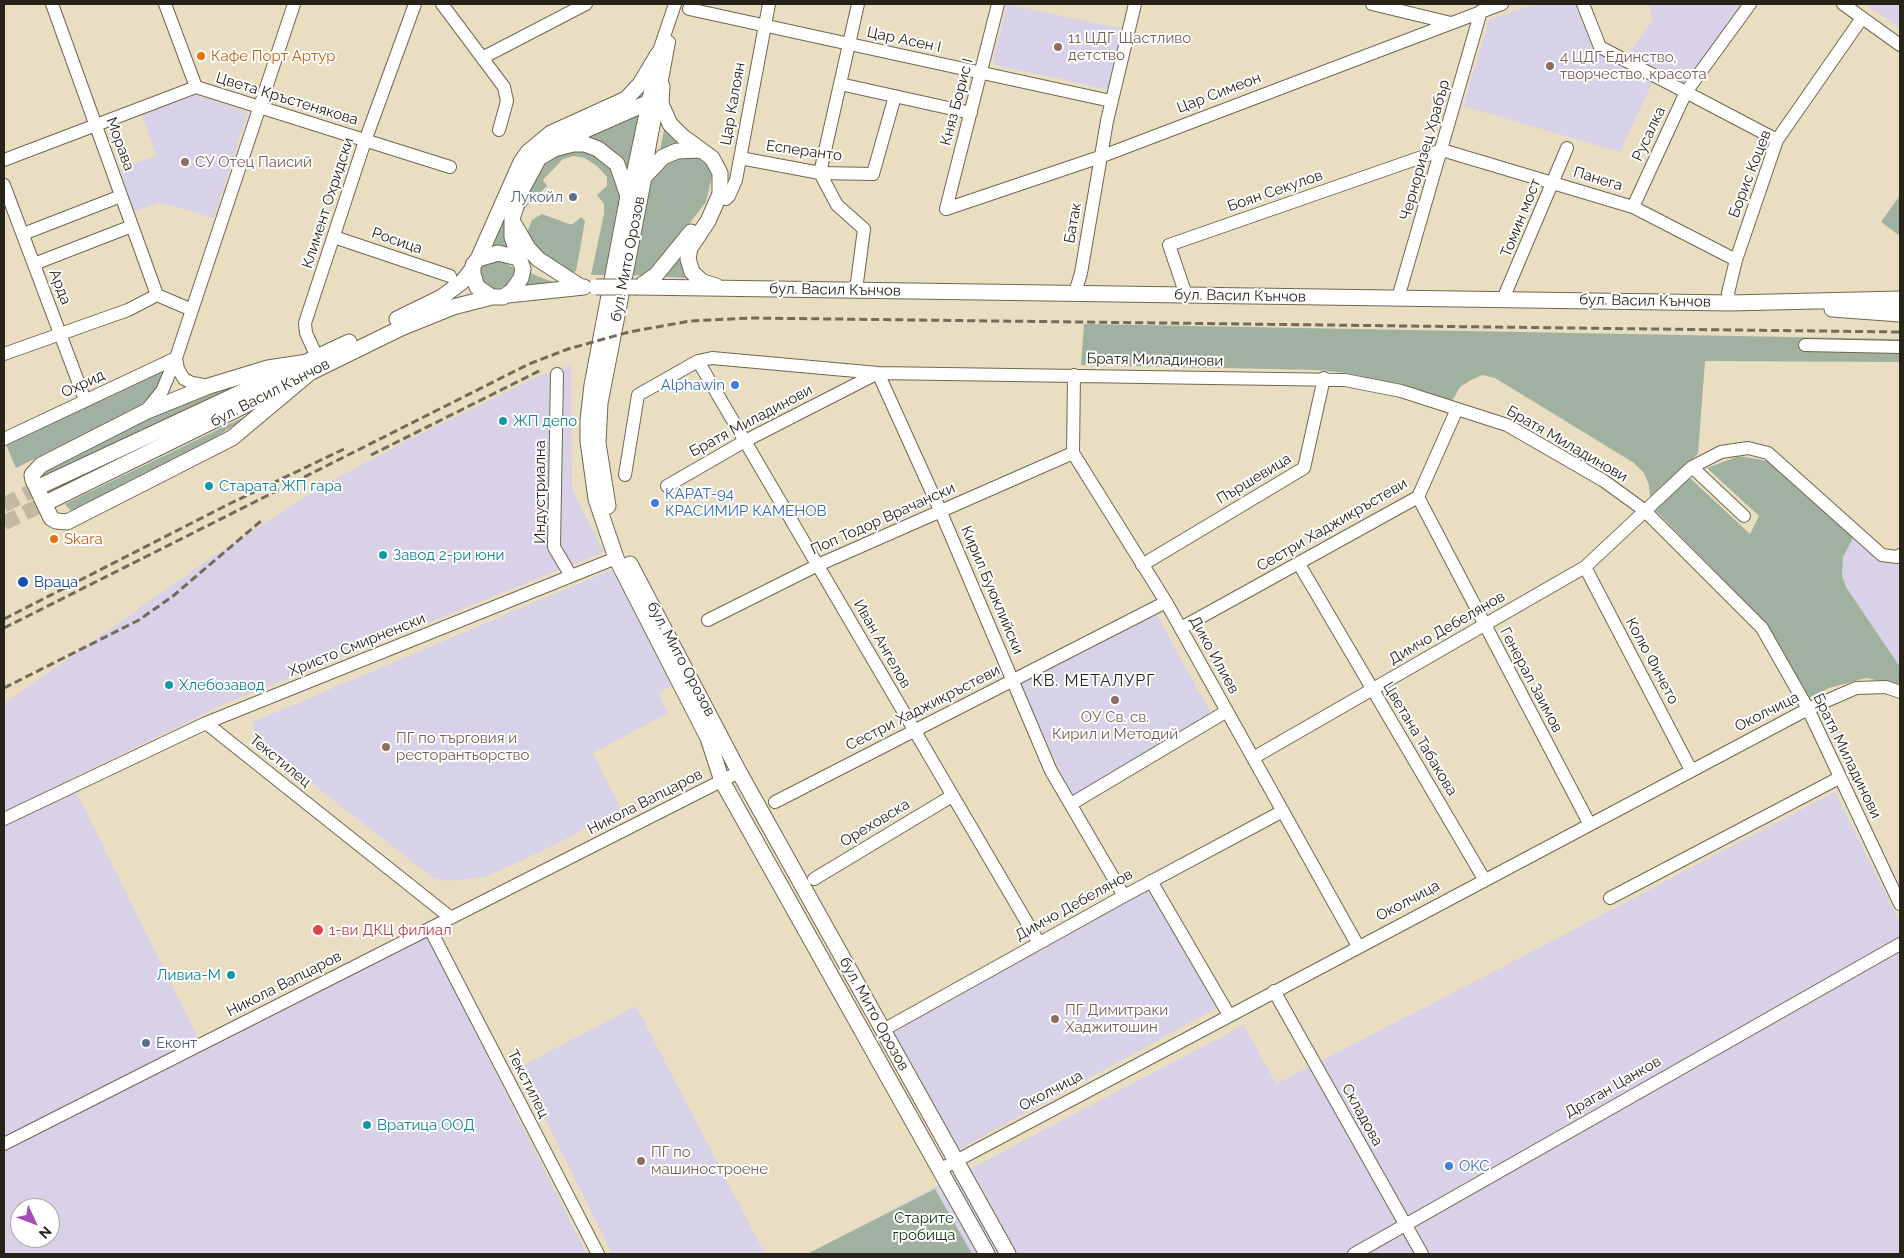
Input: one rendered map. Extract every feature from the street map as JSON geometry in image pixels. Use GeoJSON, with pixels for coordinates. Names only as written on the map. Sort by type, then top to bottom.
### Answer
{"type":"FeatureCollection","features":[{"type":"Feature","properties":{"kind":"main road"},"geometry":{"type":"LineString","coordinates":[[658,54],[640,84],[626,99],[551,133],[528,152],[521,162],[476,264],[473,279],[477,287],[492,297],[508,295],[521,278],[520,261],[512,237],[512,219],[521,191],[539,158],[548,149],[563,140],[647,103],[662,86]]}},
{"type":"Feature","properties":{"kind":"main road"},"geometry":{"type":"LineString","coordinates":[[662,86],[661,104],[667,119],[676,131],[712,158],[719,169],[721,181],[717,199],[708,221],[690,248],[688,265],[697,278],[722,288]]}},
{"type":"Feature","properties":{"kind":"main road"},"geometry":{"type":"LineString","coordinates":[[539,158],[554,149],[573,144],[585,144],[598,149],[617,164],[628,196]]}},
{"type":"Feature","properties":{"kind":"main road"},"geometry":{"type":"LineString","coordinates":[[644,177],[662,157],[676,151],[701,150]]}},
{"type":"Feature","properties":{"kind":"main road","name":"бул. Мито Орозов"},"geometry":{"type":"LineString","coordinates":[[644,177],[600,403],[598,443],[603,482],[611,520],[625,554],[739,772],[1008,1254]]}},
{"type":"Feature","properties":{"kind":"main road","name":"бул. Мито Орозов"},"geometry":{"type":"LineString","coordinates":[[628,196],[592,385],[588,420],[592,479],[603,523],[616,558],[708,738],[722,781],[987,1254]]}},
{"type":"Feature","properties":{"kind":"main road"},"geometry":{"type":"LineString","coordinates":[[638,288],[656,276],[717,199]]}},
{"type":"Feature","properties":{"kind":"main road"},"geometry":{"type":"LineString","coordinates":[[512,219],[528,248],[538,259],[588,287]]}},
{"type":"Feature","properties":{"kind":"main road"},"geometry":{"type":"LineString","coordinates":[[476,264],[498,253],[520,261]]}},
{"type":"Feature","properties":{"kind":"main road","name":"бул. Васил Кънчов"},"geometry":{"type":"LineString","coordinates":[[520,261],[588,287]]}},
{"type":"Feature","properties":{"kind":"main road","name":"бул. Васил Кънчов"},"geometry":{"type":"LineString","coordinates":[[52,500],[312,363],[433,302],[453,289],[476,264]]}},
{"type":"Feature","properties":{"kind":"main road","name":"бул. Васил Кънчов"},"geometry":{"type":"LineString","coordinates":[[508,295],[588,287],[1732,302],[1900,299]]}},
{"type":"Feature","properties":{"kind":"main road","name":"бул. Васил Кънчов"},"geometry":{"type":"LineString","coordinates":[[45,484],[312,363],[453,307],[492,297]]}},
{"type":"Feature","properties":{"kind":"main road"},"geometry":{"type":"LineString","coordinates":[[1732,302],[1900,314]]}},
{"type":"Feature","properties":{"kind":"main road"},"geometry":{"type":"LineString","coordinates":[[312,363],[232,438],[67,522],[56,521],[51,518],[33,480],[32,475],[36,468],[145,412],[209,386],[268,368],[312,363]]}},
{"type":"Feature","properties":{"kind":"street","name":"Морава"},"geometry":{"type":"LineString","coordinates":[[52,4],[157,295]]}},
{"type":"Feature","properties":{"kind":"street"},"geometry":{"type":"LineString","coordinates":[[165,4],[196,87]]}},
{"type":"Feature","properties":{"kind":"street"},"geometry":{"type":"LineString","coordinates":[[145,412],[162,391],[176,358],[294,4]]}},
{"type":"Feature","properties":{"kind":"street","name":"Климент Охридски"},"geometry":{"type":"LineString","coordinates":[[312,363],[305,323],[366,141],[415,4]]}},
{"type":"Feature","properties":{"kind":"street"},"geometry":{"type":"LineString","coordinates":[[442,4],[504,87],[507,101],[499,130]]}},
{"type":"Feature","properties":{"kind":"street"},"geometry":{"type":"LineString","coordinates":[[482,58],[586,4]]}},
{"type":"Feature","properties":{"kind":"street","name":"бул. Мито Орозов"},"geometry":{"type":"LineString","coordinates":[[628,196],[658,54],[675,4],[662,86],[644,177]]}},
{"type":"Feature","properties":{"kind":"street","name":"Цар Калоян"},"geometry":{"type":"LineString","coordinates":[[717,199],[726,199],[733,190],[769,4]]}},
{"type":"Feature","properties":{"kind":"street"},"geometry":{"type":"LineString","coordinates":[[856,290],[864,228],[837,205],[820,173],[858,4]]}},
{"type":"Feature","properties":{"kind":"street","name":"Княз Борис I"},"geometry":{"type":"LineString","coordinates":[[946,209],[972,113],[998,4]]}},
{"type":"Feature","properties":{"kind":"street","name":"Батак"},"geometry":{"type":"LineString","coordinates":[[1075,293],[1081,273],[1111,102],[1135,4]]}},
{"type":"Feature","properties":{"kind":"street"},"geometry":{"type":"LineString","coordinates":[[1375,4],[1452,23]]}},
{"type":"Feature","properties":{"kind":"street","name":"Цар Симеон"},"geometry":{"type":"LineString","coordinates":[[946,209],[1100,157],[1502,4]]}},
{"type":"Feature","properties":{"kind":"street"},"geometry":{"type":"LineString","coordinates":[[1583,4],[1600,47],[1777,140]]}},
{"type":"Feature","properties":{"kind":"street","name":"Русалка"},"geometry":{"type":"LineString","coordinates":[[1634,207],[1686,92],[1750,4]]}},
{"type":"Feature","properties":{"kind":"street"},"geometry":{"type":"LineString","coordinates":[[1843,4],[1900,45]]}},
{"type":"Feature","properties":{"kind":"street","name":"Цар Асен I"},"geometry":{"type":"LineString","coordinates":[[689,9],[1111,102]]}},
{"type":"Feature","properties":{"kind":"street","name":"Черноризец Храбър"},"geometry":{"type":"LineString","coordinates":[[1398,298],[1481,12]]}},
{"type":"Feature","properties":{"kind":"street","name":"Борис Коцев"},"geometry":{"type":"LineString","coordinates":[[1732,302],[1728,293],[1736,260],[1777,140],[1862,18]]}},
{"type":"Feature","properties":{"kind":"street"},"geometry":{"type":"LineString","coordinates":[[840,84],[972,113]]}},
{"type":"Feature","properties":{"kind":"street","name":"Цвета Кръстенякова"},"geometry":{"type":"LineString","coordinates":[[4,160],[196,87],[450,167]]}},
{"type":"Feature","properties":{"kind":"street","name":"Есперанто"},"geometry":{"type":"LineString","coordinates":[[740,158],[820,173],[873,174],[895,96]]}},
{"type":"Feature","properties":{"kind":"street","name":"Томин мост"},"geometry":{"type":"LineString","coordinates":[[1503,299],[1567,148]]}},
{"type":"Feature","properties":{"kind":"street","name":"Панега"},"geometry":{"type":"LineString","coordinates":[[1442,150],[1634,207],[1736,260]]}},
{"type":"Feature","properties":{"kind":"street","name":"Боян Секулов"},"geometry":{"type":"LineString","coordinates":[[1186,295],[1169,245],[1442,150]]}},
{"type":"Feature","properties":{"kind":"street","name":"Арда"},"geometry":{"type":"LineString","coordinates":[[4,185],[86,400]]}},
{"type":"Feature","properties":{"kind":"street"},"geometry":{"type":"LineString","coordinates":[[23,234],[121,196]]}},
{"type":"Feature","properties":{"kind":"street"},"geometry":{"type":"LineString","coordinates":[[34,264],[132,226]]}},
{"type":"Feature","properties":{"kind":"street","name":"Росица"},"geometry":{"type":"LineString","coordinates":[[334,237],[450,276]]}},
{"type":"Feature","properties":{"kind":"street"},"geometry":{"type":"LineString","coordinates":[[4,354],[128,310],[157,295],[192,310]]}},
{"type":"Feature","properties":{"kind":"street"},"geometry":{"type":"LineString","coordinates":[[1805,345],[1900,347]]}},
{"type":"Feature","properties":{"kind":"street"},"geometry":{"type":"LineString","coordinates":[[176,358],[178,369],[184,379],[192,383],[209,386]]}},
{"type":"Feature","properties":{"kind":"street","name":"Охрид"},"geometry":{"type":"LineString","coordinates":[[4,439],[176,358]]}},
{"type":"Feature","properties":{"kind":"street","name":"Братя Миладинови"},"geometry":{"type":"LineString","coordinates":[[625,475],[638,395],[698,361],[712,358],[878,373],[1324,378],[1353,381],[1401,390],[1507,425],[1604,482],[1644,510],[1762,628],[1808,709],[1900,904]]}},
{"type":"Feature","properties":{"kind":"street","name":"Иван Ангелов"},"geometry":{"type":"LineString","coordinates":[[698,361],[1039,943]]}},
{"type":"Feature","properties":{"kind":"street","name":"Братя Миладинови"},"geometry":{"type":"LineString","coordinates":[[667,486],[745,441],[878,373]]}},
{"type":"Feature","properties":{"kind":"street","name":"Кирил Буюклийски"},"geometry":{"type":"LineString","coordinates":[[878,373],[940,510],[1051,771],[1124,896]]}},
{"type":"Feature","properties":{"kind":"street","name":"Индустриална"},"geometry":{"type":"LineString","coordinates":[[557,374],[554,547],[571,576]]}},
{"type":"Feature","properties":{"kind":"street"},"geometry":{"type":"LineString","coordinates":[[1073,453],[1074,375]]}},
{"type":"Feature","properties":{"kind":"street","name":"Пършевица"},"geometry":{"type":"LineString","coordinates":[[1142,565],[1304,468],[1324,378]]}},
{"type":"Feature","properties":{"kind":"street","name":"Сестри Хаджикръстеви"},"geometry":{"type":"LineString","coordinates":[[1181,628],[1418,497],[1457,409]]}},
{"type":"Feature","properties":{"kind":"street","name":"Димчо Дебелянов"},"geometry":{"type":"LineString","coordinates":[[1253,758],[1585,567],[1692,467],[1721,452],[1748,448],[1768,453],[1882,555],[1897,557],[1900,555]]}},
{"type":"Feature","properties":{"kind":"street","name":"Поп Тодор Врачански"},"geometry":{"type":"LineString","coordinates":[[708,620],[818,565],[1073,453]]}},
{"type":"Feature","properties":{"kind":"street","name":"Дико Илиев"},"geometry":{"type":"LineString","coordinates":[[1073,453],[1166,602],[1358,946]]}},
{"type":"Feature","properties":{"kind":"street"},"geometry":{"type":"LineString","coordinates":[[1692,467],[1744,516]]}},
{"type":"Feature","properties":{"kind":"street","name":"Генерал Заимов"},"geometry":{"type":"LineString","coordinates":[[1418,497],[1589,823]]}},
{"type":"Feature","properties":{"kind":"street","name":"Христо Смирненски"},"geometry":{"type":"LineString","coordinates":[[4,819],[206,723],[616,558]]}},
{"type":"Feature","properties":{"kind":"street","name":"Цветана Табакова"},"geometry":{"type":"LineString","coordinates":[[1299,564],[1484,878]]}},
{"type":"Feature","properties":{"kind":"street","name":"Колю Фичето"},"geometry":{"type":"LineString","coordinates":[[1585,567],[1691,770]]}},
{"type":"Feature","properties":{"kind":"street","name":"Сестри Хаджикръстеви"},"geometry":{"type":"LineString","coordinates":[[775,802],[1166,602]]}},
{"type":"Feature","properties":{"kind":"street","name":"Околчица"},"geometry":{"type":"LineString","coordinates":[[939,1170],[1484,878],[1808,709],[1856,688],[1886,687],[1900,692]]}},
{"type":"Feature","properties":{"kind":"street"},"geometry":{"type":"LineString","coordinates":[[1070,804],[1227,711]]}},
{"type":"Feature","properties":{"kind":"street","name":"Текстилец"},"geometry":{"type":"LineString","coordinates":[[206,723],[451,918]]}},
{"type":"Feature","properties":{"kind":"street","name":"Никола Вапцаров"},"geometry":{"type":"LineString","coordinates":[[4,1144],[739,772]]}},
{"type":"Feature","properties":{"kind":"street"},"geometry":{"type":"LineString","coordinates":[[1610,898],[1839,778]]}},
{"type":"Feature","properties":{"kind":"street","name":"Ореховска"},"geometry":{"type":"LineString","coordinates":[[814,879],[952,796]]}},
{"type":"Feature","properties":{"kind":"street","name":"Димчо Дебелянов"},"geometry":{"type":"LineString","coordinates":[[883,1030],[1151,881],[1283,811]]}},
{"type":"Feature","properties":{"kind":"street"},"geometry":{"type":"LineString","coordinates":[[1151,881],[1229,1015]]}},
{"type":"Feature","properties":{"kind":"street","name":"Текстилец"},"geometry":{"type":"LineString","coordinates":[[430,929],[598,1254]]}},
{"type":"Feature","properties":{"kind":"street","name":"Драган Цанков"},"geometry":{"type":"LineString","coordinates":[[1354,1254],[1895,947]]}},
{"type":"Feature","properties":{"kind":"street","name":"Складова"},"geometry":{"type":"LineString","coordinates":[[1274,991],[1422,1254]]}},
{"type":"Feature","properties":{"kind":"shaded area","name":"11 ЦДГ Щастливо детство"},"geometry":{"type":"Polygon","coordinates":[[[1007,4],[1123,29],[1109,90],[992,64],[1007,4]]]}},
{"type":"Feature","properties":{"kind":"shaded area","name":"4 ЦДГ Единство, творчество, красота"},"geometry":{"type":"Polygon","coordinates":[[[1536,4],[1577,4],[1595,52],[1653,81],[1620,152],[1463,106],[1489,20],[1536,4]]]}},
{"type":"Feature","properties":{"kind":"shaded area"},"geometry":{"type":"Polygon","coordinates":[[[1649,4],[1743,4],[1684,85],[1627,55],[1653,20],[1649,4]]]}},
{"type":"Feature","properties":{"kind":"shaded area"},"geometry":{"type":"Polygon","coordinates":[[[1865,4],[1900,4],[1900,29],[1895,24],[1865,4]]]}},
{"type":"Feature","properties":{"kind":"shaded area","name":"СУ Отец Паисий"},"geometry":{"type":"Polygon","coordinates":[[[194,94],[248,112],[214,218],[159,202],[133,212],[120,168],[156,156],[142,115],[194,94]]]}},
{"type":"Feature","properties":{"kind":"shaded area"},"geometry":{"type":"Polygon","coordinates":[[[571,365],[572,489],[604,552],[222,705],[70,779],[201,1044],[425,932],[587,1254],[4,1254],[4,704],[209,559],[324,485],[410,439],[536,377],[571,365]]]}},
{"type":"Feature","properties":{"kind":"shaded area"},"geometry":{"type":"Polygon","coordinates":[[[1854,536],[1879,559],[1900,564],[1900,667],[1846,587],[1842,576],[1843,557],[1854,536]]]}},
{"type":"Feature","properties":{"kind":"shaded area","name":"ПГ по търговия и ресторантьорство"},"geometry":{"type":"Polygon","coordinates":[[[613,569],[672,685],[658,693],[668,713],[593,753],[621,810],[554,845],[486,877],[446,881],[433,878],[255,739],[253,722],[613,569]]]}},
{"type":"Feature","properties":{"kind":"shaded area","name":"ОУ Св. св. Кирил и Методий"},"geometry":{"type":"Polygon","coordinates":[[[1157,615],[1212,715],[1072,797],[1019,685],[1157,615]]]}},
{"type":"Feature","properties":{"kind":"shaded area"},"geometry":{"type":"Polygon","coordinates":[[[1835,792],[1900,923],[1900,1254],[808,1254],[1244,1025],[1276,1084],[1835,792]]]}},
{"type":"Feature","properties":{"kind":"shaded area","name":"ПГ Димитраки Хаджитошин"},"geometry":{"type":"Polygon","coordinates":[[[1155,886],[1222,1005],[956,1151],[889,1032],[1155,886]]]}},
{"type":"Feature","properties":{"kind":"shaded area","name":"ПГ по машиностроене"},"geometry":{"type":"Polygon","coordinates":[[[636,1006],[765,1254],[612,1254],[520,1067],[636,1006]]]}},
{"type":"Feature","properties":{"kind":"green space"},"geometry":{"type":"Polygon","coordinates":[[[643,88],[640,102],[559,138],[538,153],[523,174],[509,204],[506,217],[509,248],[488,248],[520,173],[533,153],[556,136],[628,103],[643,88]]]}},
{"type":"Feature","properties":{"kind":"green space"},"geometry":{"type":"Polygon","coordinates":[[[640,111],[627,173],[579,138],[640,111]]]}},
{"type":"Feature","properties":{"kind":"green space"},"geometry":{"type":"Polygon","coordinates":[[[665,125],[686,146],[659,155],[665,125]]]}},
{"type":"Feature","properties":{"kind":"green space"},"geometry":{"type":"Polygon","coordinates":[[[570,149],[594,153],[606,162],[616,175],[622,199],[607,275],[591,275],[604,214],[604,204],[597,195],[607,186],[607,177],[597,166],[585,158],[574,156],[563,159],[543,180],[547,186],[518,215],[538,168],[554,153],[570,149]]]}},
{"type":"Feature","properties":{"kind":"green space"},"geometry":{"type":"Polygon","coordinates":[[[695,156],[707,165],[712,176],[706,202],[649,276],[630,275],[652,176],[667,160],[695,156]]]}},
{"type":"Feature","properties":{"kind":"green space"},"geometry":{"type":"Polygon","coordinates":[[[1900,195],[1900,236],[1881,222],[1900,195]]]}},
{"type":"Feature","properties":{"kind":"green space"},"geometry":{"type":"Polygon","coordinates":[[[542,214],[569,224],[573,224],[581,217],[585,221],[576,271],[572,273],[541,259],[527,233],[532,220],[542,214]]]}},
{"type":"Feature","properties":{"kind":"green space"},"geometry":{"type":"Polygon","coordinates":[[[685,252],[690,278],[662,277],[685,252]]]}},
{"type":"Feature","properties":{"kind":"green space"},"geometry":{"type":"Polygon","coordinates":[[[490,262],[504,262],[514,268],[514,276],[506,286],[492,290],[480,283],[479,271],[483,265],[490,262]]]}},
{"type":"Feature","properties":{"kind":"green space"},"geometry":{"type":"Polygon","coordinates":[[[527,271],[537,276],[556,283],[521,288],[527,271]]]}},
{"type":"Feature","properties":{"kind":"green space"},"geometry":{"type":"Polygon","coordinates":[[[1084,324],[1900,339],[1900,362],[1705,361],[1698,454],[1650,497],[1649,485],[1644,473],[1634,463],[1495,378],[1482,375],[1471,380],[1460,387],[1452,401],[1346,373],[1317,370],[1081,365],[1084,324]]]}},
{"type":"Feature","properties":{"kind":"green space"},"geometry":{"type":"Polygon","coordinates":[[[165,368],[157,388],[139,407],[16,468],[6,445],[165,368]]]}},
{"type":"Feature","properties":{"kind":"green space"},"geometry":{"type":"Polygon","coordinates":[[[259,377],[42,477],[43,470],[146,418],[204,394],[259,377]]]}},
{"type":"Feature","properties":{"kind":"green space"},"geometry":{"type":"Polygon","coordinates":[[[258,410],[194,451],[71,511],[65,504],[258,410]]]}},
{"type":"Feature","properties":{"kind":"green space"},"geometry":{"type":"Polygon","coordinates":[[[1739,456],[1769,461],[1854,536],[1843,557],[1842,576],[1846,587],[1900,667],[1900,685],[1866,678],[1829,688],[1809,698],[1762,619],[1654,509],[1689,477],[1750,534],[1759,516],[1707,468],[1739,456]]]}},
{"type":"Feature","properties":{"kind":"green space","name":"Старите гробища"},"geometry":{"type":"Polygon","coordinates":[[[935,1189],[972,1254],[807,1254],[933,1190],[935,1189]]]}},
{"type":"Feature","properties":{"kind":"tunnel"},"geometry":{"type":"LineString","coordinates":[[4,505],[45,484]]}},
{"type":"Feature","properties":{"kind":"tunnel"},"geometry":{"type":"LineString","coordinates":[[4,523],[52,500]]}},
{"type":"Feature","properties":{"kind":"railway"},"geometry":{"type":"LineString","coordinates":[[4,628],[529,364],[568,349],[629,332],[690,321],[751,318],[1900,332]]}},
{"type":"Feature","properties":{"kind":"railway"},"geometry":{"type":"LineString","coordinates":[[371,455],[541,370]]}},
{"type":"Feature","properties":{"kind":"railway"},"geometry":{"type":"LineString","coordinates":[[4,619],[229,504],[344,449]]}},
{"type":"Feature","properties":{"kind":"railway"},"geometry":{"type":"LineString","coordinates":[[4,688],[139,620],[173,596],[261,521]]}},
{"type":"Feature","properties":{"kind":"place","name":"11 ЦДГ Щастливо детство"},"geometry":{"type":"Point","coordinates":[1058,47]}},
{"type":"Feature","properties":{"kind":"place","name":"Кафе Порт Артур"},"geometry":{"type":"Point","coordinates":[201,56]}},
{"type":"Feature","properties":{"kind":"place","name":"4 ЦДГ Единство, творчество, красота"},"geometry":{"type":"Point","coordinates":[1550,66]}},
{"type":"Feature","properties":{"kind":"place","name":"СУ Отец Паисий"},"geometry":{"type":"Point","coordinates":[185,162]}},
{"type":"Feature","properties":{"kind":"place","name":"Лукойл"},"geometry":{"type":"Point","coordinates":[573,197]}},
{"type":"Feature","properties":{"kind":"place","name":"Alphawin"},"geometry":{"type":"Point","coordinates":[735,385]}},
{"type":"Feature","properties":{"kind":"place","name":"ЖП депо"},"geometry":{"type":"Point","coordinates":[503,421]}},
{"type":"Feature","properties":{"kind":"place","name":"Старата ЖП гара"},"geometry":{"type":"Point","coordinates":[209,486]}},
{"type":"Feature","properties":{"kind":"place","name":"КАРАТ-94 КРАСИМИР КАМЕНОВ"},"geometry":{"type":"Point","coordinates":[655,503]}},
{"type":"Feature","properties":{"kind":"place","name":"Skara"},"geometry":{"type":"Point","coordinates":[54,539]}},
{"type":"Feature","properties":{"kind":"place","name":"Завод 2-ри юни"},"geometry":{"type":"Point","coordinates":[383,555]}},
{"type":"Feature","properties":{"kind":"place","name":"Враца"},"geometry":{"type":"Point","coordinates":[23,582]}},
{"type":"Feature","properties":{"kind":"place","name":"Хлебозавод"},"geometry":{"type":"Point","coordinates":[169,685]}},
{"type":"Feature","properties":{"kind":"place","name":"ОУ Св. св. Кирил и Методий"},"geometry":{"type":"Point","coordinates":[1115,700]}},
{"type":"Feature","properties":{"kind":"place","name":"ПГ по търговия и ресторантьорство"},"geometry":{"type":"Point","coordinates":[386,747]}},
{"type":"Feature","properties":{"kind":"place","name":"1-ви ДКЦ филиал"},"geometry":{"type":"Point","coordinates":[318,930]}},
{"type":"Feature","properties":{"kind":"place","name":"Ливиа-М"},"geometry":{"type":"Point","coordinates":[231,975]}},
{"type":"Feature","properties":{"kind":"place","name":"ПГ Димитраки Хаджитошин"},"geometry":{"type":"Point","coordinates":[1055,1019]}},
{"type":"Feature","properties":{"kind":"place","name":"Еконт"},"geometry":{"type":"Point","coordinates":[146,1043]}},
{"type":"Feature","properties":{"kind":"place","name":"Вратица ООД"},"geometry":{"type":"Point","coordinates":[367,1125]}},
{"type":"Feature","properties":{"kind":"place","name":"ПГ по машиностроене"},"geometry":{"type":"Point","coordinates":[641,1161]}},
{"type":"Feature","properties":{"kind":"place","name":"OKC"},"geometry":{"type":"Point","coordinates":[1449,1166]}},
{"type":"Feature","properties":{"kind":"district","name":"КВ. МЕТАЛУРГ"},"geometry":{"type":"Point","coordinates":[1094,681]}}]}
